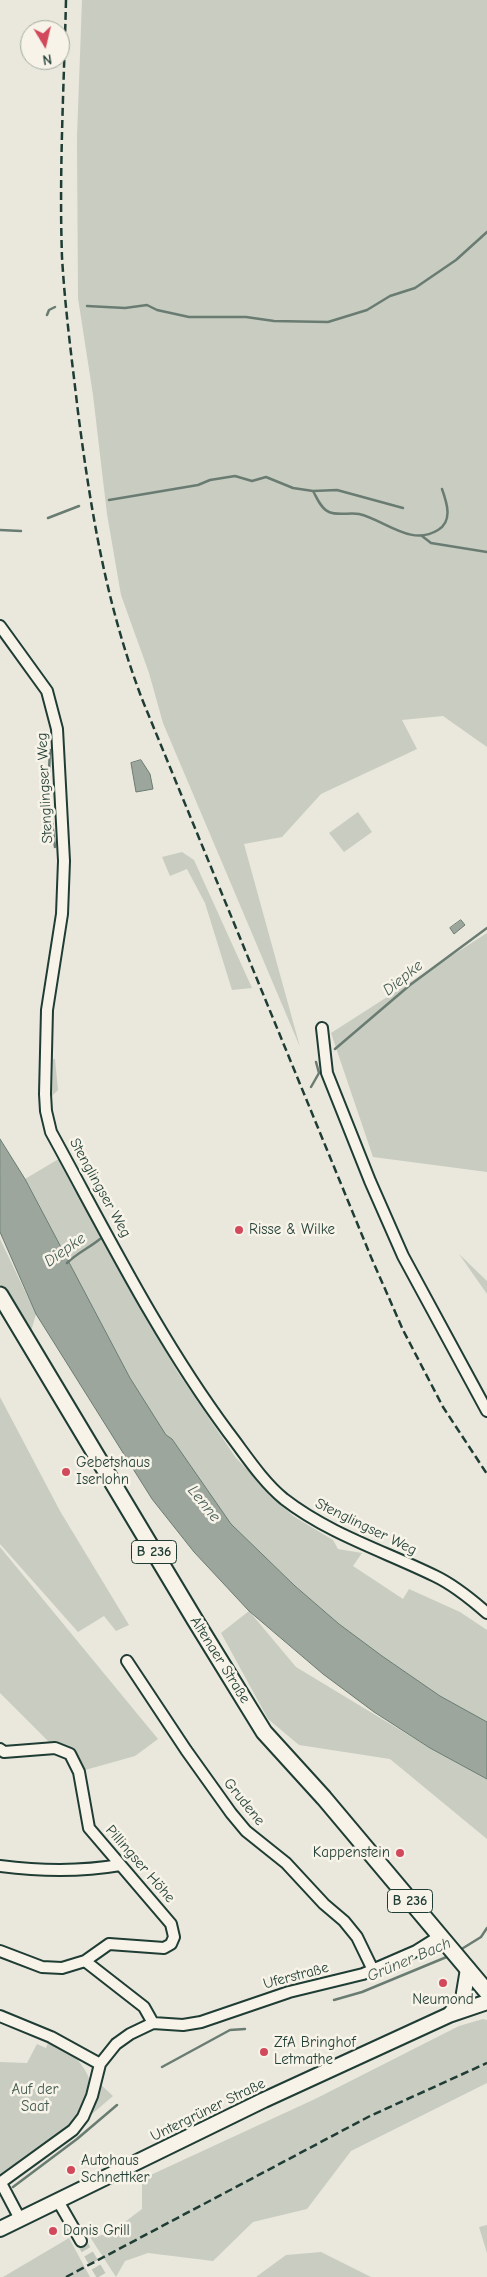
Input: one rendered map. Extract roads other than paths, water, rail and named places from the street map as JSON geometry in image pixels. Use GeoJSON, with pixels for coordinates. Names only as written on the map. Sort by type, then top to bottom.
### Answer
{"type":"FeatureCollection","features":[{"type":"Feature","properties":{"kind":"main road","name":"Altenaer Straße"},"geometry":{"type":"LineString","coordinates":[[0,1295],[194,1620],[264,1732],[324,1798],[487,1992]]}},
{"type":"Feature","properties":{"kind":"main road","name":"B 236"},"geometry":{"type":"LineString","coordinates":[[468,1969],[487,1978]]}},
{"type":"Feature","properties":{"kind":"main road"},"geometry":{"type":"LineString","coordinates":[[449,2015],[463,1999],[468,1969]]}},
{"type":"Feature","properties":{"kind":"main road","name":"Untergrüner Straße"},"geometry":{"type":"LineString","coordinates":[[0,2229],[256,2104],[449,2015],[487,2002]]}},
{"type":"Feature","properties":{"kind":"street","name":"Stenglingser Weg"},"geometry":{"type":"LineString","coordinates":[[0,626],[47,691],[57,729],[64,861],[62,914],[47,1010],[45,1094],[46,1111],[52,1132],[175,1354],[211,1408],[254,1466],[281,1497],[308,1516],[371,1548],[436,1576],[463,1593],[487,1613]]}},
{"type":"Feature","properties":{"kind":"street"},"geometry":{"type":"LineString","coordinates":[[322,1028],[327,1073],[370,1181],[403,1256],[487,1411]]}},
{"type":"Feature","properties":{"kind":"street","name":"Grudene"},"geometry":{"type":"LineString","coordinates":[[127,1661],[186,1750],[231,1813],[246,1831],[290,1868],[324,1904],[344,1921],[357,1937],[373,1970]]}},
{"type":"Feature","properties":{"kind":"street","name":"Pillingser Höhe"},"geometry":{"type":"LineString","coordinates":[[1,1753],[55,1748],[70,1754],[79,1772],[89,1828],[171,1924],[174,1932],[171,1944],[161,1948],[109,1944],[96,1951],[85,1961]]}},
{"type":"Feature","properties":{"kind":"street"},"geometry":{"type":"LineString","coordinates":[[0,1866],[60,1870],[100,1868],[120,1864]]}},
{"type":"Feature","properties":{"kind":"street","name":"Uferstraße"},"geometry":{"type":"LineString","coordinates":[[153,2023],[183,2025],[201,2022],[280,1995],[373,1970],[416,1951],[440,1936]]}},
{"type":"Feature","properties":{"kind":"street"},"geometry":{"type":"LineString","coordinates":[[0,1951],[42,1967],[62,1968],[85,1961],[144,2007],[153,2023],[116,2044],[100,2064],[92,2096],[83,2117],[74,2130],[0,2183],[20,2219]]}},
{"type":"Feature","properties":{"kind":"street"},"geometry":{"type":"LineString","coordinates":[[0,2016],[44,2034],[100,2064]]}},
{"type":"Feature","properties":{"kind":"street"},"geometry":{"type":"LineString","coordinates":[[58,2202],[81,2241]]}},
{"type":"Feature","properties":{"kind":"water"},"geometry":{"type":"Polygon","coordinates":[[[141,760],[150,774],[153,789],[136,792],[131,763],[141,760]]]}},
{"type":"Feature","properties":{"kind":"water"},"geometry":{"type":"Polygon","coordinates":[[[461,920],[465,925],[454,934],[450,928],[461,920]]]}},
{"type":"Feature","properties":{"kind":"water","name":"Lenne"},"geometry":{"type":"Polygon","coordinates":[[[0,1139],[25,1179],[130,1378],[166,1435],[172,1439],[231,1524],[295,1586],[339,1624],[440,1696],[487,1722],[487,1779],[430,1748],[374,1712],[323,1674],[249,1611],[194,1552],[152,1499],[36,1314],[0,1232],[0,1139]]]}},
{"type":"Feature","properties":{"kind":"waterway"},"geometry":{"type":"LineString","coordinates":[[87,306],[125,308],[147,305],[157,310],[189,317],[246,317],[274,321],[328,322],[367,310],[390,296],[415,288],[456,260],[487,232]]}},
{"type":"Feature","properties":{"kind":"waterway"},"geometry":{"type":"LineString","coordinates":[[47,315],[49,310],[55,307]]}},
{"type":"Feature","properties":{"kind":"waterway"},"geometry":{"type":"LineString","coordinates":[[109,500],[198,485],[210,480],[235,476],[252,481],[266,477],[293,488],[313,491],[337,490],[403,508]]}},
{"type":"Feature","properties":{"kind":"waterway"},"geometry":{"type":"LineString","coordinates":[[313,491],[326,511],[336,514],[359,514],[398,531],[418,536],[438,530],[446,522],[448,511],[442,489]]}},
{"type":"Feature","properties":{"kind":"waterway"},"geometry":{"type":"LineString","coordinates":[[48,518],[79,506]]}},
{"type":"Feature","properties":{"kind":"waterway"},"geometry":{"type":"LineString","coordinates":[[0,530],[21,531]]}},
{"type":"Feature","properties":{"kind":"waterway"},"geometry":{"type":"LineString","coordinates":[[422,536],[431,543],[487,552]]}},
{"type":"Feature","properties":{"kind":"waterway"},"geometry":{"type":"LineString","coordinates":[[49,772],[50,750]]}},
{"type":"Feature","properties":{"kind":"waterway"},"geometry":{"type":"LineString","coordinates":[[49,775],[47,794],[50,810]]}},
{"type":"Feature","properties":{"kind":"waterway"},"geometry":{"type":"LineString","coordinates":[[52,822],[55,847]]}},
{"type":"Feature","properties":{"kind":"waterway","name":"Diepke"},"geometry":{"type":"LineString","coordinates":[[335,1049],[410,985],[487,928]]}},
{"type":"Feature","properties":{"kind":"waterway","name":"Diepke"},"geometry":{"type":"LineString","coordinates":[[311,1087],[319,1073],[316,1062]]}},
{"type":"Feature","properties":{"kind":"waterway","name":"Diepke"},"geometry":{"type":"LineString","coordinates":[[67,1263],[100,1239]]}},
{"type":"Feature","properties":{"kind":"waterway","name":"Grüner Bach"},"geometry":{"type":"LineString","coordinates":[[460,1950],[481,1937],[487,1928]]}},
{"type":"Feature","properties":{"kind":"waterway","name":"Grüner Bach"},"geometry":{"type":"LineString","coordinates":[[334,2000],[362,1992],[449,1956]]}},
{"type":"Feature","properties":{"kind":"waterway","name":"Grüner Bach"},"geometry":{"type":"LineString","coordinates":[[162,2067],[230,2030],[245,2029]]}},
{"type":"Feature","properties":{"kind":"waterway","name":"Grüner Bach"},"geometry":{"type":"LineString","coordinates":[[13,2187],[77,2139],[117,2105]]}},
{"type":"Feature","properties":{"kind":"tunnel"},"geometry":{"type":"LineString","coordinates":[[81,2241],[102,2277]]}},
{"type":"Feature","properties":{"kind":"railway"},"geometry":{"type":"LineString","coordinates":[[66,0],[62,128],[62,257],[69,334],[88,486],[109,593],[129,663],[142,699],[371,1257],[403,1330],[443,1407],[487,1474]]}},
{"type":"Feature","properties":{"kind":"railway"},"geometry":{"type":"LineString","coordinates":[[66,2277],[370,2116],[487,2063]]}},
{"type":"Feature","properties":{"kind":"place","name":"Risse & Wilke"},"geometry":{"type":"Point","coordinates":[239,1230]}},
{"type":"Feature","properties":{"kind":"place","name":"Gebetshaus Iserlohn"},"geometry":{"type":"Point","coordinates":[66,1472]}},
{"type":"Feature","properties":{"kind":"place","name":"Kappenstein"},"geometry":{"type":"Point","coordinates":[400,1853]}},
{"type":"Feature","properties":{"kind":"place","name":"Neumond"},"geometry":{"type":"Point","coordinates":[443,1983]}},
{"type":"Feature","properties":{"kind":"place","name":"ZfA Bringhof Letmathe"},"geometry":{"type":"Point","coordinates":[264,2052]}},
{"type":"Feature","properties":{"kind":"place","name":"Autohaus Schnettker"},"geometry":{"type":"Point","coordinates":[71,2170]}},
{"type":"Feature","properties":{"kind":"place","name":"Danis Grill"},"geometry":{"type":"Point","coordinates":[53,2231]}},
{"type":"Feature","properties":{"kind":"park label","name":"Auf der Saat"},"geometry":{"type":"Point","coordinates":[35,2098]}}]}
